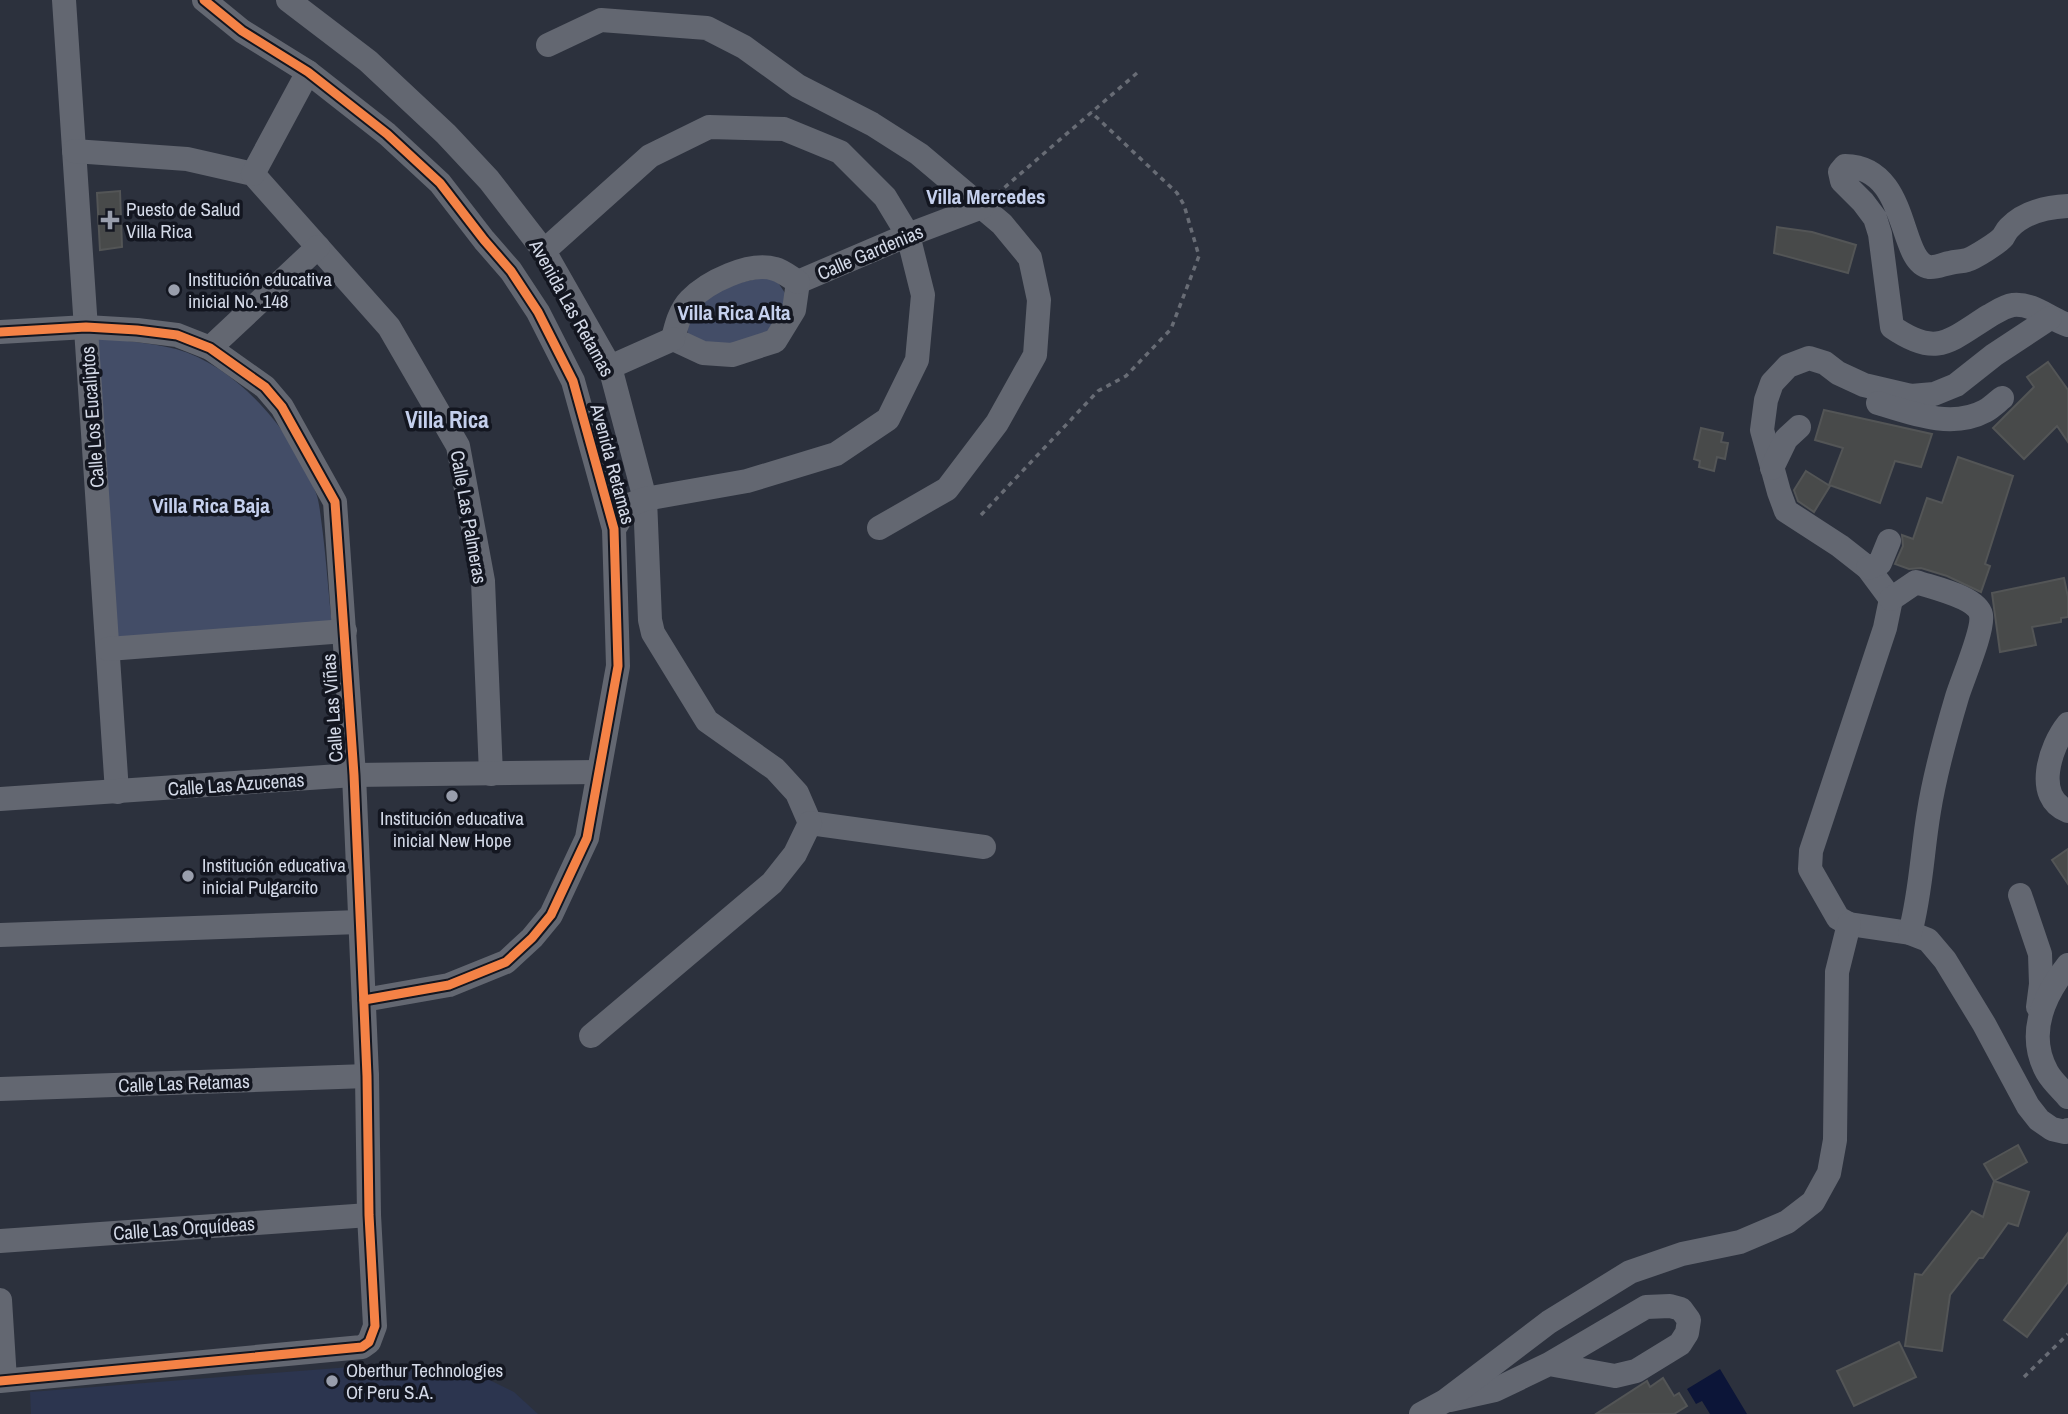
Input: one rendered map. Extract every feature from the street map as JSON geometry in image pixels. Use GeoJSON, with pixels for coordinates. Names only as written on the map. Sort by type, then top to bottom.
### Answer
{"type":"FeatureCollection","features":[{"type":"Feature","properties":{"kind":"street","name":"Calle Los Eucaliptos"},"geometry":{"type":"LineString","coordinates":[[64,0],[117,792]]}},
{"type":"Feature","properties":{"kind":"street","name":"Avenida Retamas"},"geometry":{"type":"LineString","coordinates":[[204,0],[242,31],[308,72],[387,134],[440,183],[511,271],[538,312],[573,381],[614,529],[618,666],[587,838],[551,915],[532,938],[506,962],[449,985],[364,1000]]}},
{"type":"Feature","properties":{"kind":"street","name":"Avenida Las Retamas"},"geometry":{"type":"LineString","coordinates":[[288,0],[368,61],[446,134],[489,180],[544,251],[610,367],[645,499],[650,620],[653,633],[707,721],[775,769],[797,793],[810,823]]}},
{"type":"Feature","properties":{"kind":"street"},"geometry":{"type":"LineString","coordinates":[[548,45],[601,20],[707,28],[744,47],[798,86],[872,124],[919,154],[1002,224],[1030,258],[1039,300],[1035,355],[997,423],[947,489],[879,528]]}},
{"type":"Feature","properties":{"kind":"street"},"geometry":{"type":"LineString","coordinates":[[74,151],[187,159],[253,174],[308,72]]}},
{"type":"Feature","properties":{"kind":"street"},"geometry":{"type":"LineString","coordinates":[[544,251],[650,156],[709,127],[784,129],[841,152],[885,197],[908,235],[923,295],[917,360],[888,419],[836,454],[747,481],[645,499],[629,505],[614,529]]}},
{"type":"Feature","properties":{"kind":"street"},"geometry":{"type":"LineString","coordinates":[[2063,324],[2031,306],[2011,305],[1994,312],[1956,339],[1936,345],[1922,343],[1892,327],[1880,234],[1875,218],[1842,181],[1840,172],[1845,166],[1865,170],[1878,177],[1891,192],[1920,262],[1927,267],[1969,260],[2001,239],[2009,228],[2026,216],[2045,207],[2068,206]]}},
{"type":"Feature","properties":{"kind":"street","name":"Calle Las Palmeras"},"geometry":{"type":"LineString","coordinates":[[253,174],[388,327],[458,446],[483,581],[491,774]]}},
{"type":"Feature","properties":{"kind":"street","name":"Calle Gardenias"},"geometry":{"type":"LineString","coordinates":[[798,282],[982,207]]}},
{"type":"Feature","properties":{"kind":"street"},"geometry":{"type":"LineString","coordinates":[[210,348],[318,247]]}},
{"type":"Feature","properties":{"kind":"street","name":"Calle Gardenias"},"geometry":{"type":"LineString","coordinates":[[775,269],[798,282],[794,310],[775,341],[732,355],[703,353],[673,339],[677,323],[690,300],[737,271],[775,269]]}},
{"type":"Feature","properties":{"kind":"street"},"geometry":{"type":"LineString","coordinates":[[1891,599],[1868,568],[1786,511],[1762,430],[1766,400],[1772,383],[1788,366],[1810,358],[1825,363],[1838,373],[1864,385],[1891,393],[1911,396],[1934,394],[1956,385],[1994,355],[2063,324]]}},
{"type":"Feature","properties":{"kind":"street","name":"Calle Las Viñas"},"geometry":{"type":"LineString","coordinates":[[0,332],[86,327],[137,330],[177,335],[210,348],[265,387],[282,407],[335,502],[354,775],[375,1326],[372,1337],[362,1347],[3,1380]]}},
{"type":"Feature","properties":{"kind":"street"},"geometry":{"type":"LineString","coordinates":[[610,367],[673,339]]}},
{"type":"Feature","properties":{"kind":"street"},"geometry":{"type":"LineString","coordinates":[[1838,373],[1844,388],[1915,415],[1960,419],[1985,411],[2002,398]]}},
{"type":"Feature","properties":{"kind":"street"},"geometry":{"type":"LineString","coordinates":[[1772,468],[1786,439],[1800,427]]}},
{"type":"Feature","properties":{"kind":"street"},"geometry":{"type":"LineString","coordinates":[[1868,568],[1880,564],[1889,541]]}},
{"type":"Feature","properties":{"kind":"street"},"geometry":{"type":"LineString","coordinates":[[1910,933],[1918,903],[1929,810],[1947,732],[1982,617],[1977,606],[1967,600],[1916,582],[1891,599],[1885,628],[1811,851],[1810,869],[1838,918],[1849,924],[1910,933],[1928,940],[1945,960],[1984,1024],[2028,1106],[2039,1120],[2052,1129],[2065,1132],[2068,1130]]}},
{"type":"Feature","properties":{"kind":"street"},"geometry":{"type":"LineString","coordinates":[[108,649],[345,631]]}},
{"type":"Feature","properties":{"kind":"street"},"geometry":{"type":"LineString","coordinates":[[2068,724],[2054,747],[2048,790],[2052,802],[2068,811]]}},
{"type":"Feature","properties":{"kind":"street","name":"Calle Las Azucenas"},"geometry":{"type":"LineString","coordinates":[[0,799],[354,775],[598,772]]}},
{"type":"Feature","properties":{"kind":"street"},"geometry":{"type":"LineString","coordinates":[[591,1036],[772,883],[794,854],[810,823],[984,847]]}},
{"type":"Feature","properties":{"kind":"street"},"geometry":{"type":"LineString","coordinates":[[2020,895],[2040,954],[2041,984],[2036,1025],[2046,1071],[2068,1097]]}},
{"type":"Feature","properties":{"kind":"street"},"geometry":{"type":"LineString","coordinates":[[0,935],[359,922]]}},
{"type":"Feature","properties":{"kind":"street"},"geometry":{"type":"LineString","coordinates":[[1421,1414],[1445,1401],[1549,1322],[1630,1272],[1682,1254],[1740,1242],[1787,1223],[1813,1202],[1829,1173],[1835,1140],[1837,972],[1849,924]]}},
{"type":"Feature","properties":{"kind":"street"},"geometry":{"type":"LineString","coordinates":[[2036,1025],[2055,982],[2068,965]]}},
{"type":"Feature","properties":{"kind":"street","name":"Calle Las Retamas"},"geometry":{"type":"LineString","coordinates":[[0,1089],[367,1076]]}},
{"type":"Feature","properties":{"kind":"street","name":"Calle Las Orquídeas"},"geometry":{"type":"LineString","coordinates":[[0,1241],[369,1215]]}},
{"type":"Feature","properties":{"kind":"street"},"geometry":{"type":"LineString","coordinates":[[0,1300],[3,1380]]}},
{"type":"Feature","properties":{"kind":"street"},"geometry":{"type":"LineString","coordinates":[[1445,1401],[1495,1390],[1549,1364],[1646,1307],[1670,1306],[1681,1309],[1689,1320],[1687,1333],[1680,1344],[1636,1371],[1615,1376],[1549,1364]]}},
{"type":"Feature","properties":{"kind":"path"},"geometry":{"type":"LineString","coordinates":[[982,207],[1137,73]]}},
{"type":"Feature","properties":{"kind":"path"},"geometry":{"type":"LineString","coordinates":[[981,515],[1098,391],[1126,376],[1171,329],[1199,256],[1184,205],[1177,193],[1091,112]]}},
{"type":"Feature","properties":{"kind":"path"},"geometry":{"type":"LineString","coordinates":[[2024,1377],[2068,1334]]}},
{"type":"Feature","properties":{"kind":"shaded area"},"geometry":{"type":"Polygon","coordinates":[[[769,276],[785,293],[787,306],[769,334],[728,350],[689,337],[687,315],[713,289],[769,276]]]}},
{"type":"Feature","properties":{"kind":"shaded area"},"geometry":{"type":"Polygon","coordinates":[[[91,336],[176,349],[199,358],[242,387],[279,426],[306,470],[318,499],[332,625],[113,641],[91,336]]]}},
{"type":"Feature","properties":{"kind":"shaded area","name":"Oberthur Technologies Of Peru S.A."},"geometry":{"type":"Polygon","coordinates":[[[389,1364],[469,1370],[514,1392],[538,1414],[31,1414],[30,1392],[389,1364]]]}},
{"type":"Feature","properties":{"kind":"shaded area"},"geometry":{"type":"Polygon","coordinates":[[[1720,1369],[1747,1414],[1710,1414],[1702,1401],[1696,1404],[1687,1389],[1720,1369]]]}},
{"type":"Feature","properties":{"kind":"building","name":"Puesto de Salud Villa Rica"},"geometry":{"type":"Polygon","coordinates":[[[120,191],[122,247],[100,250],[97,193],[120,191]]]}},
{"type":"Feature","properties":{"kind":"building"},"geometry":{"type":"Polygon","coordinates":[[[1777,227],[1812,232],[1856,245],[1848,273],[1774,253],[1777,227]]]}},
{"type":"Feature","properties":{"kind":"building"},"geometry":{"type":"Polygon","coordinates":[[[2048,362],[2068,390],[2068,442],[2057,426],[2024,459],[1993,428],[2034,387],[2027,377],[2048,362]]]}},
{"type":"Feature","properties":{"kind":"building"},"geometry":{"type":"Polygon","coordinates":[[[1824,410],[1932,434],[1921,467],[1895,461],[1880,503],[1829,485],[1843,448],[1815,440],[1824,410]]]}},
{"type":"Feature","properties":{"kind":"building"},"geometry":{"type":"Polygon","coordinates":[[[1701,428],[1723,433],[1721,442],[1728,443],[1725,459],[1717,457],[1714,471],[1699,467],[1700,461],[1694,459],[1701,428]]]}},
{"type":"Feature","properties":{"kind":"building"},"geometry":{"type":"Polygon","coordinates":[[[1958,457],[2013,476],[1985,564],[1990,566],[1981,592],[1947,576],[1895,564],[1903,546],[1902,535],[1913,539],[1927,498],[1942,503],[1958,457]]]}},
{"type":"Feature","properties":{"kind":"building"},"geometry":{"type":"Polygon","coordinates":[[[1806,471],[1830,486],[1814,512],[1798,501],[1794,490],[1806,471]]]}},
{"type":"Feature","properties":{"kind":"building"},"geometry":{"type":"Polygon","coordinates":[[[2064,578],[2068,617],[2061,618],[2061,622],[2032,627],[2036,645],[2000,652],[1992,593],[2064,578]]]}},
{"type":"Feature","properties":{"kind":"building"},"geometry":{"type":"Polygon","coordinates":[[[2068,849],[2068,884],[2052,860],[2068,849]]]}},
{"type":"Feature","properties":{"kind":"building"},"geometry":{"type":"Polygon","coordinates":[[[2018,1145],[2027,1162],[1994,1181],[1984,1164],[2018,1145]]]}},
{"type":"Feature","properties":{"kind":"building"},"geometry":{"type":"Polygon","coordinates":[[[1994,1181],[2029,1192],[2018,1226],[2008,1223],[1983,1258],[1979,1258],[1950,1295],[1942,1351],[1905,1346],[1915,1274],[1922,1275],[1972,1211],[1983,1217],[1994,1181]]]}},
{"type":"Feature","properties":{"kind":"building"},"geometry":{"type":"Polygon","coordinates":[[[2068,1233],[2068,1282],[2027,1337],[2004,1320],[2068,1233]]]}},
{"type":"Feature","properties":{"kind":"building"},"geometry":{"type":"Polygon","coordinates":[[[1899,1342],[1916,1377],[1854,1406],[1837,1371],[1899,1342]]]}},
{"type":"Feature","properties":{"kind":"building"},"geometry":{"type":"Polygon","coordinates":[[[1663,1378],[1674,1396],[1679,1393],[1687,1406],[1674,1414],[1596,1414],[1647,1381],[1650,1387],[1663,1378]]]}},
{"type":"Feature","properties":{"kind":"cycle path"},"geometry":{"type":"LineString","coordinates":[[204,0],[242,31],[308,72],[387,134],[440,183],[511,271],[538,312],[573,381],[614,529],[618,666],[587,838],[551,915],[532,938],[506,962],[449,985],[364,1000]]}},
{"type":"Feature","properties":{"kind":"cycle path"},"geometry":{"type":"LineString","coordinates":[[0,332],[86,327],[137,330],[177,335],[210,348],[265,387],[282,407],[335,502],[354,775],[375,1326],[369,1342],[362,1347],[0,1381]]}},
{"type":"Feature","properties":{"kind":"place","name":"Puesto de Salud Villa Rica"},"geometry":{"type":"Point","coordinates":[110,220]}},
{"type":"Feature","properties":{"kind":"place","name":"Institución educativa inicial No. 148"},"geometry":{"type":"Point","coordinates":[174,290]}},
{"type":"Feature","properties":{"kind":"place","name":"Institución educativa inicial New Hope"},"geometry":{"type":"Point","coordinates":[452,796]}},
{"type":"Feature","properties":{"kind":"place","name":"Institución educativa inicial Pulgarcito"},"geometry":{"type":"Point","coordinates":[188,876]}},
{"type":"Feature","properties":{"kind":"place","name":"Oberthur Technologies Of Peru S.A."},"geometry":{"type":"Point","coordinates":[332,1381]}},
{"type":"Feature","properties":{"kind":"district","name":"Villa Mercedes"},"geometry":{"type":"Point","coordinates":[986,197]}},
{"type":"Feature","properties":{"kind":"district","name":"Villa Rica Alta"},"geometry":{"type":"Point","coordinates":[734,313]}},
{"type":"Feature","properties":{"kind":"district","name":"Villa Rica"},"geometry":{"type":"Point","coordinates":[447,420]}},
{"type":"Feature","properties":{"kind":"district","name":"Villa Rica Baja"},"geometry":{"type":"Point","coordinates":[211,506]}}]}
